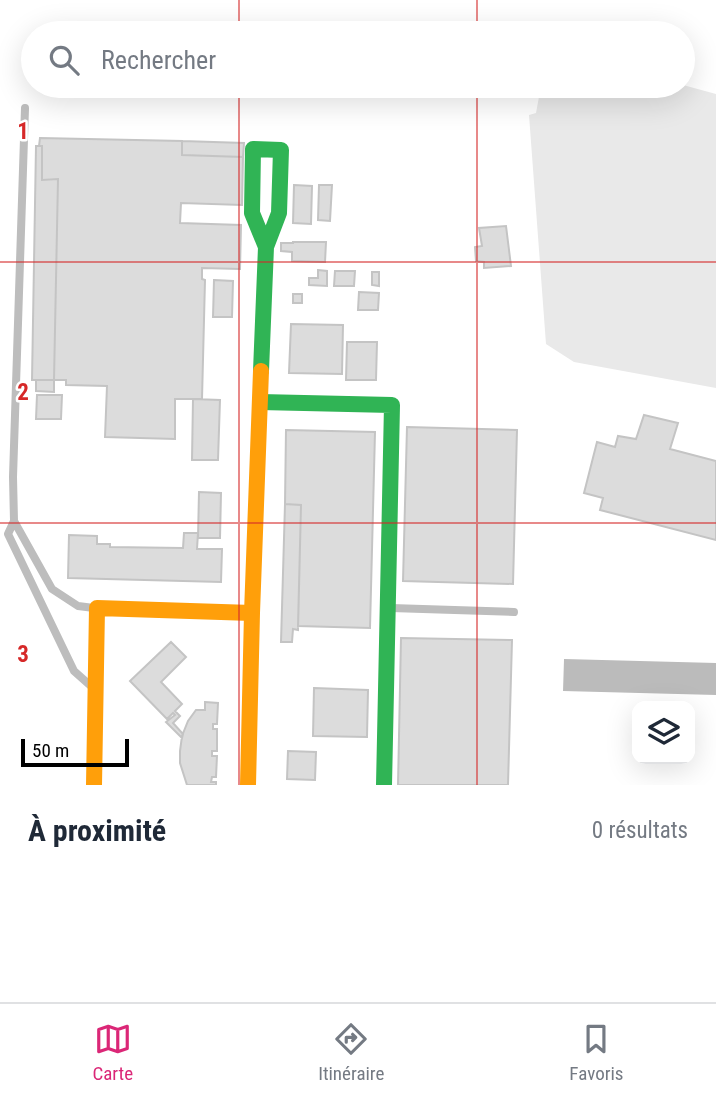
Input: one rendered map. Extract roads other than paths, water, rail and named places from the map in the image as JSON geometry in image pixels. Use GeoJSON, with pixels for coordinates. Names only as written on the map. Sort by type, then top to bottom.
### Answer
{"type":"FeatureCollection","features":[{"type":"Feature","properties":{"kind":"street"},"geometry":{"type":"LineString","coordinates":[[248,785],[266,247],[279,213],[281,150],[253,149],[252,213],[266,247]]}},
{"type":"Feature","properties":{"kind":"street"},"geometry":{"type":"LineString","coordinates":[[260,402],[392,405],[384,785]]}},
{"type":"Feature","properties":{"kind":"street"},"geometry":{"type":"LineString","coordinates":[[94,785],[97,608],[252,613]]}},
{"type":"Feature","properties":{"kind":"lane"},"geometry":{"type":"LineString","coordinates":[[25,108],[14,521],[8,534],[74,671],[96,690]]}},
{"type":"Feature","properties":{"kind":"lane"},"geometry":{"type":"LineString","coordinates":[[14,521],[52,589],[78,606],[97,608]]}},
{"type":"Feature","properties":{"kind":"lane"},"geometry":{"type":"LineString","coordinates":[[388,608],[514,612]]}}]}
